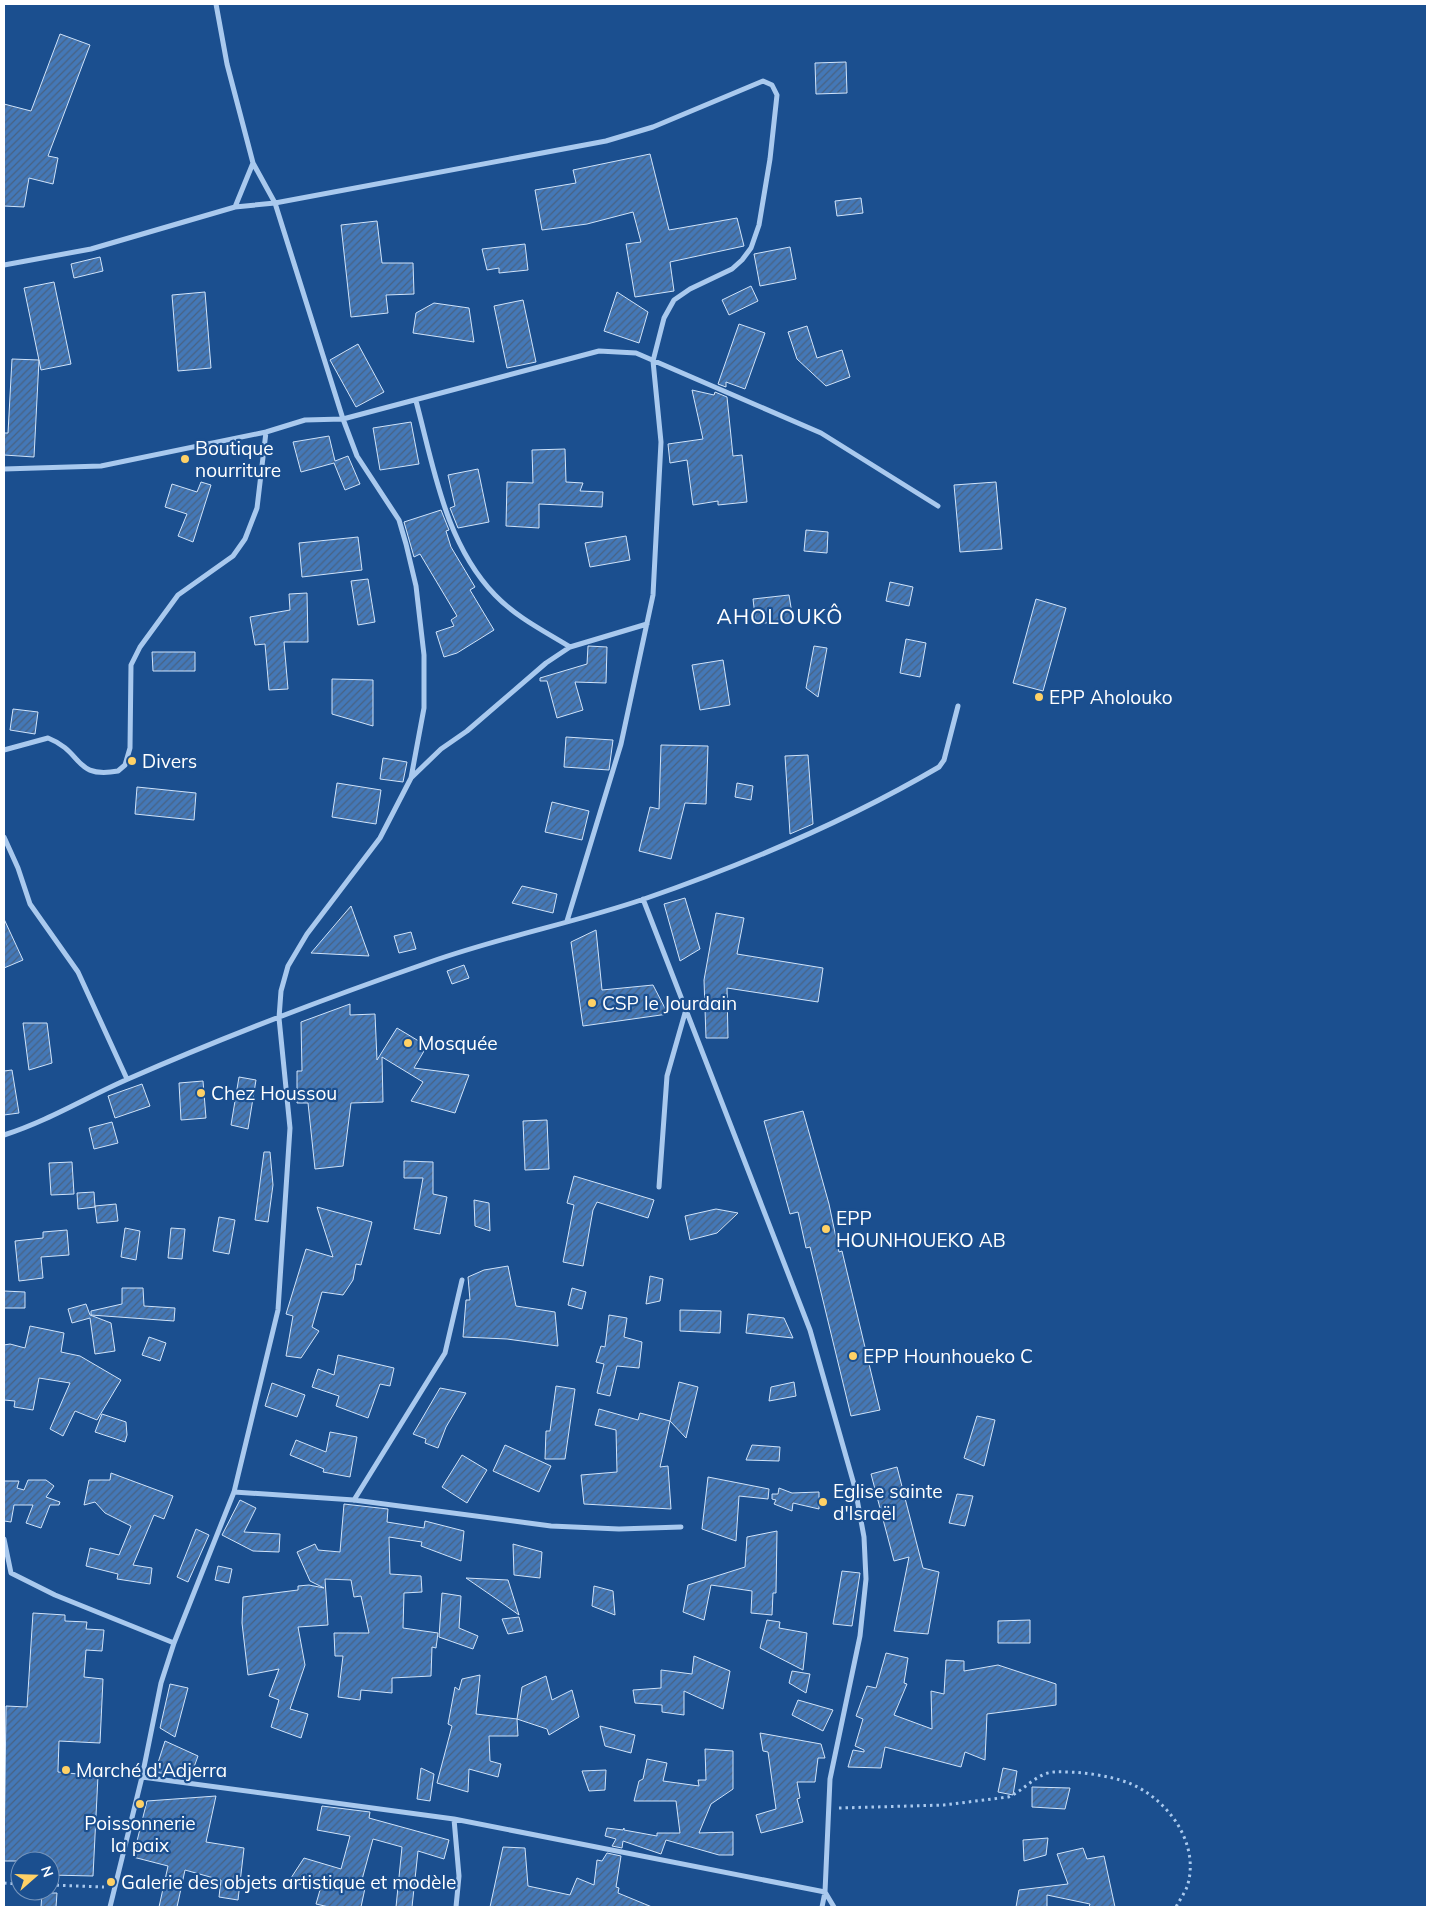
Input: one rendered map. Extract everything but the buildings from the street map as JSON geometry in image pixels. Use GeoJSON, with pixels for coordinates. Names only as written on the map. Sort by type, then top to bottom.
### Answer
{"type":"FeatureCollection","features":[{"type":"Feature","properties":{"kind":"street"},"geometry":{"type":"LineString","coordinates":[[110,1907],[142,1777],[161,1683],[174,1643],[234,1492],[278,1310],[290,1128],[279,1018],[281,991],[288,966],[307,934],[380,838],[411,778],[424,708],[424,655],[416,586],[399,520],[357,456],[343,420],[274,203],[253,163],[227,64],[216,4]]}},
{"type":"Feature","properties":{"kind":"street"},"geometry":{"type":"LineString","coordinates":[[4,265],[91,249],[235,207],[274,203],[606,141],[652,127],[763,81],[772,85],[777,94],[770,158],[759,224],[751,248],[732,269],[690,289],[674,300],[664,318],[653,360],[661,442],[653,595],[621,744],[567,921]]}},
{"type":"Feature","properties":{"kind":"street"},"geometry":{"type":"LineString","coordinates":[[235,207],[253,163]]}},
{"type":"Feature","properties":{"kind":"street"},"geometry":{"type":"LineString","coordinates":[[4,469],[101,466],[266,432],[305,420],[343,420],[599,351],[636,353],[822,433],[938,506]]}},
{"type":"Feature","properties":{"kind":"street"},"geometry":{"type":"LineString","coordinates":[[416,401],[448,520],[467,559],[495,595],[524,619],[570,647]]}},
{"type":"Feature","properties":{"kind":"street"},"geometry":{"type":"LineString","coordinates":[[4,750],[48,738],[72,753],[84,768],[94,773],[118,772],[125,765],[130,748],[132,664],[140,646],[178,595],[233,556],[245,539],[257,508],[266,432]]}},
{"type":"Feature","properties":{"kind":"street"},"geometry":{"type":"LineString","coordinates":[[411,778],[441,749],[467,731],[546,663],[570,647],[647,624]]}},
{"type":"Feature","properties":{"kind":"street"},"geometry":{"type":"LineString","coordinates":[[4,1134],[85,1101],[127,1079],[279,1018],[432,961],[643,899],[807,834],[939,767],[944,760],[958,706]]}},
{"type":"Feature","properties":{"kind":"street"},"geometry":{"type":"LineString","coordinates":[[4,837],[18,868],[30,904],[78,972],[127,1079]]}},
{"type":"Feature","properties":{"kind":"street"},"geometry":{"type":"LineString","coordinates":[[643,899],[810,1330],[855,1488],[864,1538],[866,1579],[860,1636],[830,1779],[825,1892],[822,1907]]}},
{"type":"Feature","properties":{"kind":"street"},"geometry":{"type":"LineString","coordinates":[[659,1187],[668,1076],[686,1013]]}},
{"type":"Feature","properties":{"kind":"street"},"geometry":{"type":"LineString","coordinates":[[354,1500],[445,1353],[462,1280]]}},
{"type":"Feature","properties":{"kind":"street"},"geometry":{"type":"LineString","coordinates":[[234,1492],[354,1500],[551,1526],[619,1529],[681,1527]]}},
{"type":"Feature","properties":{"kind":"street"},"geometry":{"type":"LineString","coordinates":[[4,1539],[11,1572],[55,1594],[174,1643]]}},
{"type":"Feature","properties":{"kind":"street"},"geometry":{"type":"LineString","coordinates":[[142,1777],[454,1819],[825,1892],[834,1907]]}},
{"type":"Feature","properties":{"kind":"street"},"geometry":{"type":"LineString","coordinates":[[454,1819],[459,1876],[456,1907]]}},
{"type":"Feature","properties":{"kind":"path"},"geometry":{"type":"LineString","coordinates":[[828,1808],[944,1805],[1008,1797],[1017,1794],[1037,1778],[1054,1772],[1098,1776],[1130,1783],[1158,1800],[1180,1826],[1190,1865],[1187,1887],[1176,1907]]}},
{"type":"Feature","properties":{"kind":"path"},"geometry":{"type":"LineString","coordinates":[[60,1885],[115,1888]]}},
{"type":"Feature","properties":{"kind":"place","name":"Boutique nourriture"},"geometry":{"type":"Point","coordinates":[185,459]}},
{"type":"Feature","properties":{"kind":"place","name":"EPP Aholouko"},"geometry":{"type":"Point","coordinates":[1039,697]}},
{"type":"Feature","properties":{"kind":"place","name":"Divers"},"geometry":{"type":"Point","coordinates":[132,761]}},
{"type":"Feature","properties":{"kind":"place","name":"CSP le Jourdain"},"geometry":{"type":"Point","coordinates":[592,1003]}},
{"type":"Feature","properties":{"kind":"place","name":"Mosquée"},"geometry":{"type":"Point","coordinates":[408,1043]}},
{"type":"Feature","properties":{"kind":"place","name":"Chez Houssou"},"geometry":{"type":"Point","coordinates":[201,1093]}},
{"type":"Feature","properties":{"kind":"place","name":"EPP HOUNHOUEKO AB"},"geometry":{"type":"Point","coordinates":[826,1229]}},
{"type":"Feature","properties":{"kind":"place","name":"EPP Hounhoueko C"},"geometry":{"type":"Point","coordinates":[853,1356]}},
{"type":"Feature","properties":{"kind":"place","name":"Eglise sainte d'Israël"},"geometry":{"type":"Point","coordinates":[823,1502]}},
{"type":"Feature","properties":{"kind":"place","name":"Marché d'Adjerra"},"geometry":{"type":"Point","coordinates":[66,1770]}},
{"type":"Feature","properties":{"kind":"place","name":"Poissonnerie la paix"},"geometry":{"type":"Point","coordinates":[140,1804]}},
{"type":"Feature","properties":{"kind":"place","name":"Galerie des objets artistique et modèle"},"geometry":{"type":"Point","coordinates":[111,1882]}},
{"type":"Feature","properties":{"kind":"district","name":"AHOLOUKÔ"},"geometry":{"type":"Point","coordinates":[780,616]}}]}
